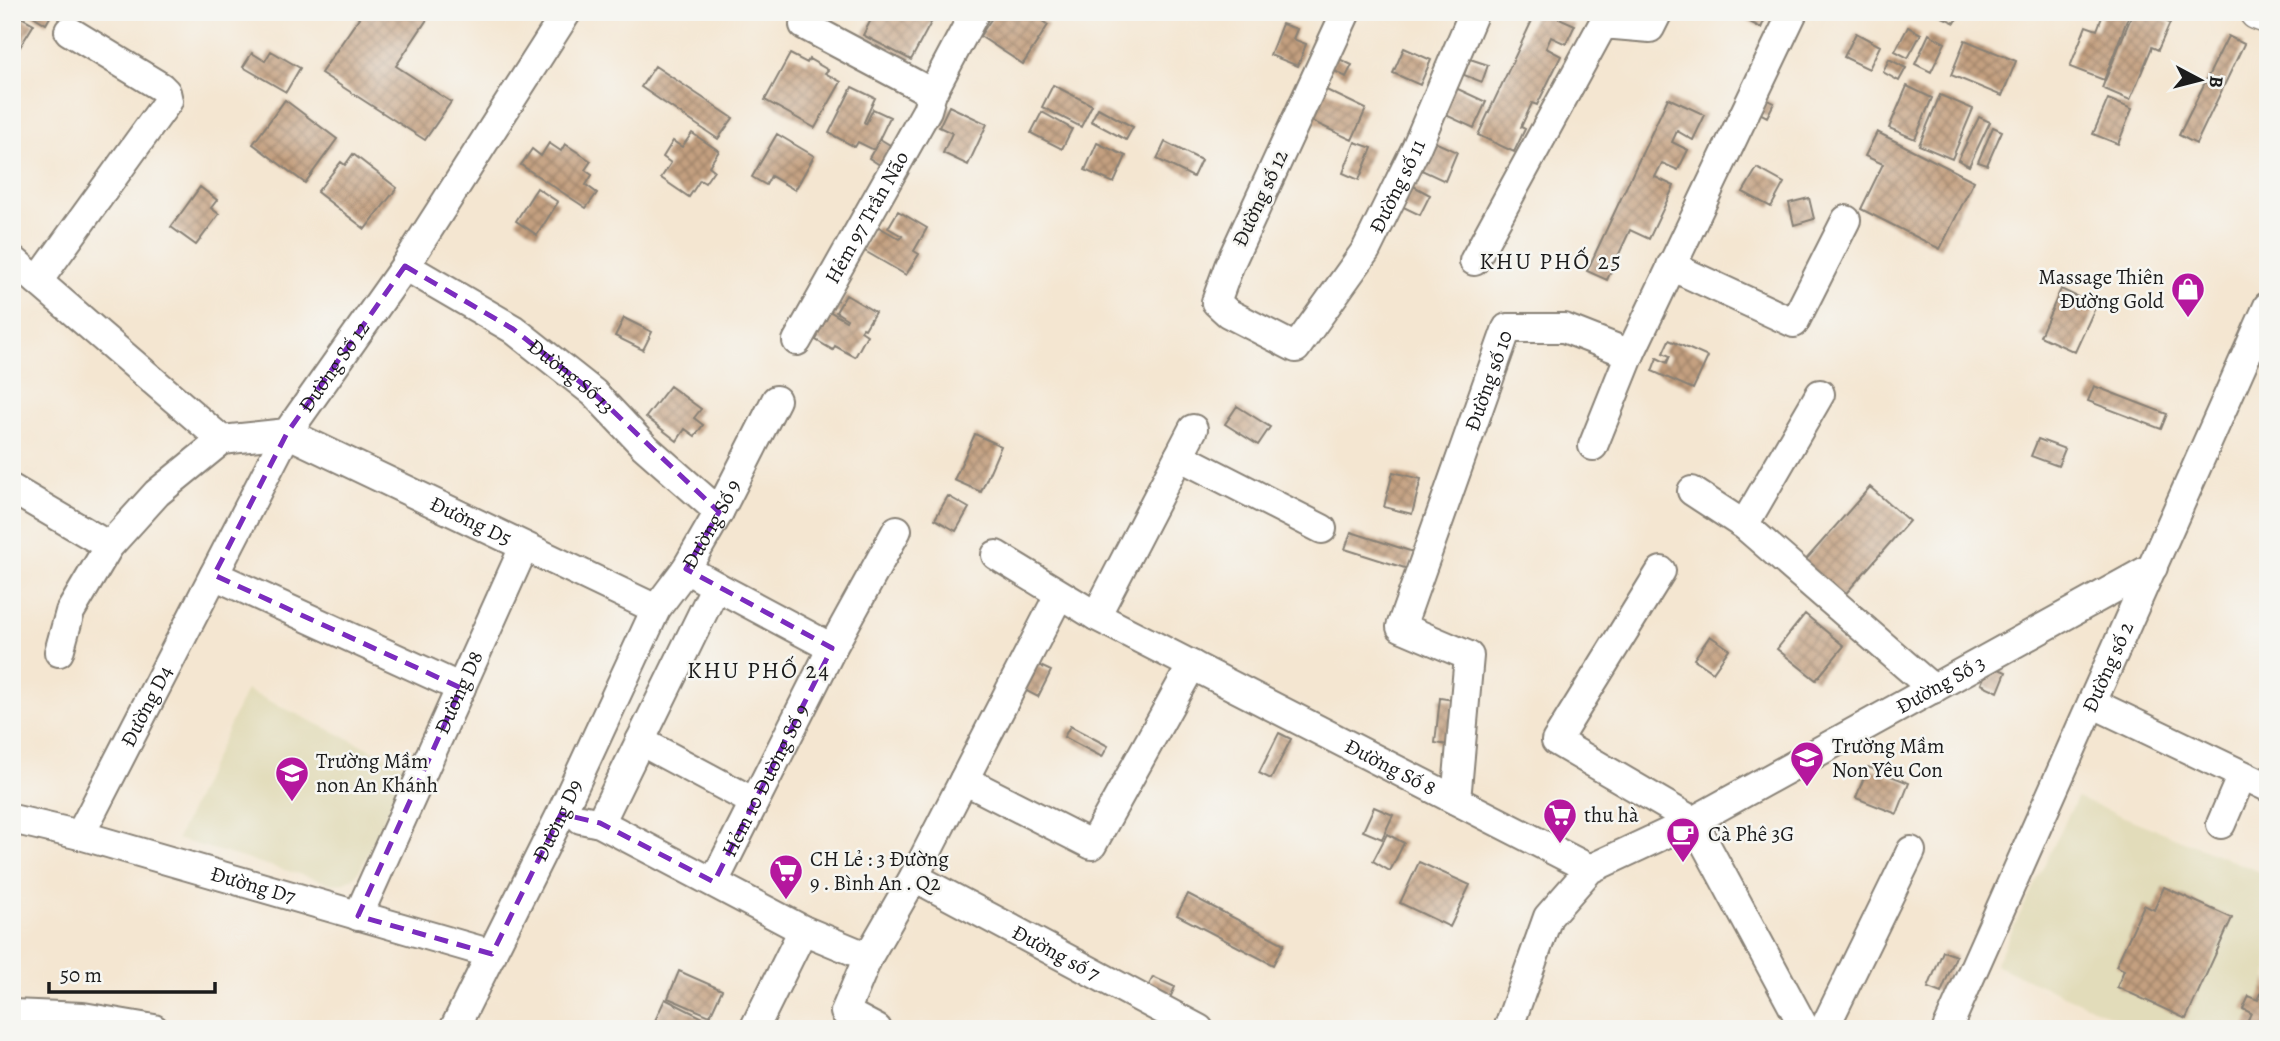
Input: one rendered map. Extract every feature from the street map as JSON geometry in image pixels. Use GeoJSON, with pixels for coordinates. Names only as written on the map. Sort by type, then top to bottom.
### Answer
{"type":"FeatureCollection","features":[{"type":"Feature","properties":{"kind":"main road"},"geometry":{"type":"LineString","coordinates":[[2257,12],[2268,16]]}},
{"type":"Feature","properties":{"kind":"street","name":"Đường Số 12"},"geometry":{"type":"LineString","coordinates":[[222,440],[287,433],[405,266],[567,12]]}},
{"type":"Feature","properties":{"kind":"street","name":"Hẻm 97 Trần Não"},"geometry":{"type":"LineString","coordinates":[[797,341],[927,110],[932,93],[975,12]]}},
{"type":"Feature","properties":{"kind":"street","name":"Đường số 12"},"geometry":{"type":"LineString","coordinates":[[1296,348],[1228,313],[1216,302],[1229,266],[1346,12]]}},
{"type":"Feature","properties":{"kind":"street","name":"Đường số 11"},"geometry":{"type":"LineString","coordinates":[[1296,348],[1366,250],[1416,148],[1474,12]]}},
{"type":"Feature","properties":{"kind":"street"},"geometry":{"type":"LineString","coordinates":[[1475,261],[1603,24],[1650,28],[1658,12]]}},
{"type":"Feature","properties":{"kind":"street"},"geometry":{"type":"LineString","coordinates":[[1593,446],[1630,354],[1793,12]]}},
{"type":"Feature","properties":{"kind":"street"},"geometry":{"type":"LineString","coordinates":[[804,25],[932,93]]}},
{"type":"Feature","properties":{"kind":"street"},"geometry":{"type":"LineString","coordinates":[[38,281],[168,101],[166,92],[161,87],[69,31]]}},
{"type":"Feature","properties":{"kind":"street"},"geometry":{"type":"LineString","coordinates":[[1671,266],[1794,323],[1846,220]]}},
{"type":"Feature","properties":{"kind":"street"},"geometry":{"type":"LineString","coordinates":[[12,259],[222,440],[157,492],[109,547],[70,612],[59,652]]}},
{"type":"Feature","properties":{"kind":"street","name":"Đường Số 13"},"geometry":{"type":"LineString","coordinates":[[405,266],[513,329],[594,393],[644,446],[719,512]]}},
{"type":"Feature","properties":{"kind":"street","name":"Đường số 2"},"geometry":{"type":"LineString","coordinates":[[1947,1029],[2268,306]]}},
{"type":"Feature","properties":{"kind":"street","name":"Đường số 10"},"geometry":{"type":"LineString","coordinates":[[1456,800],[1469,656],[1401,627],[1507,328],[1564,328],[1630,354]]}},
{"type":"Feature","properties":{"kind":"street"},"geometry":{"type":"LineString","coordinates":[[1744,525],[1820,394]]}},
{"type":"Feature","properties":{"kind":"street","name":"Đường Số 9"},"geometry":{"type":"LineString","coordinates":[[600,823],[716,586],[687,569],[776,400]]}},
{"type":"Feature","properties":{"kind":"street"},"geometry":{"type":"LineString","coordinates":[[1096,616],[1193,429]]}},
{"type":"Feature","properties":{"kind":"street","name":"Đường D5"},"geometry":{"type":"LineString","coordinates":[[287,433],[656,609]]}},
{"type":"Feature","properties":{"kind":"street","name":"Đường D4"},"geometry":{"type":"LineString","coordinates":[[80,835],[287,433]]}},
{"type":"Feature","properties":{"kind":"street"},"geometry":{"type":"LineString","coordinates":[[1179,456],[1322,529]]}},
{"type":"Feature","properties":{"kind":"street"},"geometry":{"type":"LineString","coordinates":[[12,489],[109,547]]}},
{"type":"Feature","properties":{"kind":"street"},"geometry":{"type":"LineString","coordinates":[[1692,491],[1744,525],[1933,689]]}},
{"type":"Feature","properties":{"kind":"street","name":"Hẻm 10 Đường Số 9"},"geometry":{"type":"LineString","coordinates":[[715,882],[832,648],[897,530]]}},
{"type":"Feature","properties":{"kind":"street","name":"Đường D8"},"geometry":{"type":"LineString","coordinates":[[358,915],[524,547]]}},
{"type":"Feature","properties":{"kind":"street","name":"Đường Số 8"},"geometry":{"type":"LineString","coordinates":[[996,555],[1096,616],[1590,869]]}},
{"type":"Feature","properties":{"kind":"street","name":"Đường Số 3"},"geometry":{"type":"LineString","coordinates":[[1508,1029],[1548,917],[1590,869],[1693,821],[2153,567]]}},
{"type":"Feature","properties":{"kind":"street","name":"Đường D9"},"geometry":{"type":"LineString","coordinates":[[454,1029],[561,814],[656,609],[687,569]]}},
{"type":"Feature","properties":{"kind":"street"},"geometry":{"type":"LineString","coordinates":[[1661,571],[1556,741],[1693,821],[1805,1029]]}},
{"type":"Feature","properties":{"kind":"street"},"geometry":{"type":"LineString","coordinates":[[214,576],[461,688]]}},
{"type":"Feature","properties":{"kind":"street"},"geometry":{"type":"LineString","coordinates":[[716,586],[832,648]]}},
{"type":"Feature","properties":{"kind":"street"},"geometry":{"type":"LineString","coordinates":[[877,1029],[845,1012],[868,957],[914,877],[1059,595]]}},
{"type":"Feature","properties":{"kind":"street"},"geometry":{"type":"LineString","coordinates":[[964,780],[1093,845],[1192,665]]}},
{"type":"Feature","properties":{"kind":"street"},"geometry":{"type":"LineString","coordinates":[[2092,703],[2268,787]]}},
{"type":"Feature","properties":{"kind":"street"},"geometry":{"type":"LineString","coordinates":[[640,741],[754,802]]}},
{"type":"Feature","properties":{"kind":"street"},"geometry":{"type":"LineString","coordinates":[[2221,824],[2242,775]]}},
{"type":"Feature","properties":{"kind":"street"},"geometry":{"type":"LineString","coordinates":[[561,814],[600,823],[803,930],[868,957]]}},
{"type":"Feature","properties":{"kind":"street","name":"Đường D7"},"geometry":{"type":"LineString","coordinates":[[12,818],[80,835],[492,954]]}},
{"type":"Feature","properties":{"kind":"street"},"geometry":{"type":"LineString","coordinates":[[1824,1029],[1911,851]]}},
{"type":"Feature","properties":{"kind":"street","name":"Đường số 7"},"geometry":{"type":"LineString","coordinates":[[914,877],[1199,1029]]}},
{"type":"Feature","properties":{"kind":"street"},"geometry":{"type":"LineString","coordinates":[[754,1029],[803,930]]}},
{"type":"Feature","properties":{"kind":"street"},"geometry":{"type":"LineString","coordinates":[[12,1014],[83,1017],[154,1029]]}},
{"type":"Feature","properties":{"kind":"highlighted area"},"geometry":{"type":"Polygon","coordinates":[[[405,266],[513,329],[594,393],[719,512],[686,569],[832,648],[714,882],[600,823],[561,814],[492,954],[358,916],[461,688],[214,575],[287,433],[405,266]]]}},
{"type":"Feature","properties":{"kind":"shaded area","name":"Trường Mầm non An Khánh"},"geometry":{"type":"Polygon","coordinates":[[[246,690],[408,767],[361,868],[354,877],[343,883],[333,884],[177,839],[246,690]]]}},
{"type":"Feature","properties":{"kind":"shaded area"},"geometry":{"type":"Polygon","coordinates":[[[2077,798],[2268,875],[2268,1029],[2141,1029],[1995,965],[2077,798]]]}},
{"type":"Feature","properties":{"kind":"building"},"geometry":{"type":"Polygon","coordinates":[[[12,12],[34,24],[12,60],[12,12]]]}},
{"type":"Feature","properties":{"kind":"building"},"geometry":{"type":"Polygon","coordinates":[[[27,12],[53,12],[46,24],[27,12]]]}},
{"type":"Feature","properties":{"kind":"building"},"geometry":{"type":"Polygon","coordinates":[[[363,12],[432,12],[396,66],[451,102],[425,140],[321,73],[363,12]]]}},
{"type":"Feature","properties":{"kind":"building"},"geometry":{"type":"Polygon","coordinates":[[[875,12],[924,12],[934,17],[911,60],[863,35],[875,12]]]}},
{"type":"Feature","properties":{"kind":"building"},"geometry":{"type":"Polygon","coordinates":[[[996,12],[1029,12],[1048,25],[1023,64],[980,36],[996,12]]]}},
{"type":"Feature","properties":{"kind":"building"},"geometry":{"type":"Polygon","coordinates":[[[1536,12],[1561,12],[1559,18],[1575,25],[1566,44],[1551,37],[1546,48],[1561,56],[1537,105],[1532,103],[1521,127],[1525,129],[1514,152],[1478,135],[1536,12]]]}},
{"type":"Feature","properties":{"kind":"building"},"geometry":{"type":"Polygon","coordinates":[[[1732,12],[1768,12],[1761,28],[1732,12]]]}},
{"type":"Feature","properties":{"kind":"building"},"geometry":{"type":"Polygon","coordinates":[[[1942,12],[1961,12],[1955,23],[1940,16],[1942,12]]]}},
{"type":"Feature","properties":{"kind":"building"},"geometry":{"type":"Polygon","coordinates":[[[2104,12],[2130,12],[2104,80],[2070,67],[2086,26],[2097,30],[2104,12]]]}},
{"type":"Feature","properties":{"kind":"building"},"geometry":{"type":"Polygon","coordinates":[[[2133,12],[2144,12],[2170,23],[2158,50],[2152,47],[2130,100],[2102,88],[2133,12]]]}},
{"type":"Feature","properties":{"kind":"building"},"geometry":{"type":"Polygon","coordinates":[[[1282,24],[1297,29],[1293,39],[1306,44],[1298,66],[1270,55],[1282,24]]]}},
{"type":"Feature","properties":{"kind":"building"},"geometry":{"type":"Polygon","coordinates":[[[1908,27],[1921,34],[1908,58],[1895,51],[1908,27]]]}},
{"type":"Feature","properties":{"kind":"building"},"geometry":{"type":"Polygon","coordinates":[[[1856,33],[1880,46],[1869,69],[1844,57],[1856,33]]]}},
{"type":"Feature","properties":{"kind":"building"},"geometry":{"type":"Polygon","coordinates":[[[1929,34],[1945,43],[1931,72],[1915,64],[1929,34]]]}},
{"type":"Feature","properties":{"kind":"building"},"geometry":{"type":"Polygon","coordinates":[[[2228,36],[2244,44],[2196,144],[2179,135],[2228,36]]]}},
{"type":"Feature","properties":{"kind":"building"},"geometry":{"type":"Polygon","coordinates":[[[1965,40],[2016,61],[2002,96],[1951,75],[1965,40]]]}},
{"type":"Feature","properties":{"kind":"building"},"geometry":{"type":"Polygon","coordinates":[[[1404,48],[1431,60],[1420,85],[1393,73],[1404,48]]]}},
{"type":"Feature","properties":{"kind":"building"},"geometry":{"type":"Polygon","coordinates":[[[271,51],[300,68],[286,92],[243,67],[252,53],[265,61],[271,51]]]}},
{"type":"Feature","properties":{"kind":"building"},"geometry":{"type":"Polygon","coordinates":[[[790,54],[807,63],[809,59],[828,70],[825,73],[841,82],[815,128],[765,100],[790,54]]]}},
{"type":"Feature","properties":{"kind":"building"},"geometry":{"type":"Polygon","coordinates":[[[1335,57],[1352,65],[1346,77],[1329,68],[1335,57]]]}},
{"type":"Feature","properties":{"kind":"building"},"geometry":{"type":"Polygon","coordinates":[[[1470,59],[1488,65],[1482,82],[1464,75],[1470,59]]]}},
{"type":"Feature","properties":{"kind":"building"},"geometry":{"type":"Polygon","coordinates":[[[1889,59],[1906,68],[1899,81],[1883,72],[1889,59]]]}},
{"type":"Feature","properties":{"kind":"building"},"geometry":{"type":"Polygon","coordinates":[[[655,66],[733,118],[718,139],[641,87],[655,66]]]}},
{"type":"Feature","properties":{"kind":"building"},"geometry":{"type":"Polygon","coordinates":[[[1447,84],[1486,102],[1474,128],[1435,110],[1447,84]]]}},
{"type":"Feature","properties":{"kind":"building"},"geometry":{"type":"Polygon","coordinates":[[[1053,85],[1092,105],[1081,127],[1042,107],[1053,85]]]}},
{"type":"Feature","properties":{"kind":"building"},"geometry":{"type":"Polygon","coordinates":[[[1318,86],[1366,109],[1352,140],[1303,117],[1318,86]]]}},
{"type":"Feature","properties":{"kind":"building"},"geometry":{"type":"Polygon","coordinates":[[[1907,86],[1932,98],[1915,139],[1889,128],[1907,86]]]}},
{"type":"Feature","properties":{"kind":"building"},"geometry":{"type":"Polygon","coordinates":[[[852,87],[875,98],[864,122],[866,124],[873,109],[890,117],[874,150],[858,142],[855,147],[829,133],[852,87]]]}},
{"type":"Feature","properties":{"kind":"building"},"geometry":{"type":"Polygon","coordinates":[[[1757,95],[1774,103],[1767,117],[1750,108],[1757,95]]]}},
{"type":"Feature","properties":{"kind":"building"},"geometry":{"type":"Polygon","coordinates":[[[1940,95],[1973,109],[1952,159],[1919,145],[1940,95]]]}},
{"type":"Feature","properties":{"kind":"building"},"geometry":{"type":"Polygon","coordinates":[[[1668,98],[1705,115],[1693,140],[1677,131],[1672,142],[1688,150],[1678,170],[1662,163],[1655,177],[1674,186],[1649,239],[1630,230],[1607,280],[1587,271],[1668,98]]]}},
{"type":"Feature","properties":{"kind":"building"},"geometry":{"type":"Polygon","coordinates":[[[2108,99],[2132,109],[2118,144],[2093,134],[2108,99]]]}},
{"type":"Feature","properties":{"kind":"building"},"geometry":{"type":"Polygon","coordinates":[[[285,100],[337,139],[305,183],[253,144],[285,100]]]}},
{"type":"Feature","properties":{"kind":"building"},"geometry":{"type":"Polygon","coordinates":[[[949,106],[987,124],[968,165],[943,153],[952,133],[939,127],[949,106]]]}},
{"type":"Feature","properties":{"kind":"building"},"geometry":{"type":"Polygon","coordinates":[[[1098,108],[1133,127],[1126,140],[1091,121],[1098,108]]]}},
{"type":"Feature","properties":{"kind":"building"},"geometry":{"type":"Polygon","coordinates":[[[1042,112],[1072,129],[1062,149],[1031,133],[1042,112]]]}},
{"type":"Feature","properties":{"kind":"building"},"geometry":{"type":"Polygon","coordinates":[[[1979,117],[1990,122],[1969,166],[1958,160],[1979,117]]]}},
{"type":"Feature","properties":{"kind":"building"},"geometry":{"type":"Polygon","coordinates":[[[1993,127],[2002,131],[1987,165],[1978,162],[1993,127]]]}},
{"type":"Feature","properties":{"kind":"building"},"geometry":{"type":"Polygon","coordinates":[[[1877,132],[1974,181],[1940,249],[1861,209],[1883,164],[1865,156],[1877,132]]]}},
{"type":"Feature","properties":{"kind":"building"},"geometry":{"type":"Polygon","coordinates":[[[692,133],[719,151],[709,166],[714,170],[705,183],[700,180],[689,197],[661,178],[671,163],[663,157],[673,141],[682,147],[692,133]]]}},
{"type":"Feature","properties":{"kind":"building"},"geometry":{"type":"Polygon","coordinates":[[[777,134],[814,156],[795,190],[771,176],[766,185],[752,177],[777,134]]]}},
{"type":"Feature","properties":{"kind":"building"},"geometry":{"type":"Polygon","coordinates":[[[880,139],[895,148],[883,167],[869,158],[880,139]]]}},
{"type":"Feature","properties":{"kind":"building"},"geometry":{"type":"Polygon","coordinates":[[[1428,139],[1457,152],[1445,181],[1415,167],[1428,139]]]}},
{"type":"Feature","properties":{"kind":"building"},"geometry":{"type":"Polygon","coordinates":[[[1165,142],[1201,160],[1193,177],[1157,159],[1165,142]]]}},
{"type":"Feature","properties":{"kind":"building"},"geometry":{"type":"Polygon","coordinates":[[[1355,142],[1372,148],[1359,180],[1343,173],[1355,142]]]}},
{"type":"Feature","properties":{"kind":"building"},"geometry":{"type":"Polygon","coordinates":[[[549,143],[561,151],[565,144],[591,161],[585,170],[592,175],[586,185],[597,193],[586,208],[521,165],[532,149],[541,156],[549,143]]]}},
{"type":"Feature","properties":{"kind":"building"},"geometry":{"type":"Polygon","coordinates":[[[1097,143],[1126,156],[1114,183],[1085,170],[1097,143]]]}},
{"type":"Feature","properties":{"kind":"building"},"geometry":{"type":"Polygon","coordinates":[[[353,154],[397,188],[365,229],[317,192],[341,162],[345,165],[353,154]]]}},
{"type":"Feature","properties":{"kind":"building"},"geometry":{"type":"Polygon","coordinates":[[[1757,168],[1784,183],[1771,207],[1743,192],[1757,168]]]}},
{"type":"Feature","properties":{"kind":"building"},"geometry":{"type":"Polygon","coordinates":[[[1406,182],[1430,195],[1420,215],[1395,203],[1406,182]]]}},
{"type":"Feature","properties":{"kind":"building"},"geometry":{"type":"Polygon","coordinates":[[[200,187],[217,200],[211,208],[219,214],[196,245],[171,227],[200,187]]]}},
{"type":"Feature","properties":{"kind":"building"},"geometry":{"type":"Polygon","coordinates":[[[537,188],[558,202],[537,235],[516,221],[537,188]]]}},
{"type":"Feature","properties":{"kind":"building"},"geometry":{"type":"Polygon","coordinates":[[[1809,198],[1814,219],[1794,225],[1789,203],[1809,198]]]}},
{"type":"Feature","properties":{"kind":"building"},"geometry":{"type":"Polygon","coordinates":[[[898,211],[927,228],[914,251],[919,254],[906,275],[863,250],[877,226],[900,239],[902,236],[888,228],[898,211]]]}},
{"type":"Feature","properties":{"kind":"building"},"geometry":{"type":"Polygon","coordinates":[[[2061,289],[2096,306],[2075,352],[2040,336],[2061,289]]]}},
{"type":"Feature","properties":{"kind":"building"},"geometry":{"type":"Polygon","coordinates":[[[846,295],[875,312],[861,331],[867,335],[855,357],[835,346],[833,350],[816,340],[818,336],[811,331],[824,308],[846,321],[847,319],[836,312],[846,295]]]}},
{"type":"Feature","properties":{"kind":"building"},"geometry":{"type":"Polygon","coordinates":[[[624,318],[652,332],[643,350],[615,336],[624,318]]]}},
{"type":"Feature","properties":{"kind":"building"},"geometry":{"type":"Polygon","coordinates":[[[1669,340],[1708,357],[1693,389],[1652,371],[1657,358],[1667,363],[1670,356],[1663,353],[1669,340]]]}},
{"type":"Feature","properties":{"kind":"building"},"geometry":{"type":"Polygon","coordinates":[[[670,386],[701,409],[694,418],[703,425],[695,436],[685,429],[677,441],[646,417],[670,386]]]}},
{"type":"Feature","properties":{"kind":"building"},"geometry":{"type":"Polygon","coordinates":[[[2094,386],[2167,414],[2161,429],[2088,401],[2094,386]]]}},
{"type":"Feature","properties":{"kind":"building"},"geometry":{"type":"Polygon","coordinates":[[[1237,406],[1270,427],[1258,445],[1225,424],[1237,406]]]}},
{"type":"Feature","properties":{"kind":"building"},"geometry":{"type":"Polygon","coordinates":[[[975,434],[1001,446],[981,492],[954,480],[975,434]]]}},
{"type":"Feature","properties":{"kind":"building"},"geometry":{"type":"Polygon","coordinates":[[[2038,439],[2065,449],[2058,466],[2031,456],[2038,439]]]}},
{"type":"Feature","properties":{"kind":"building"},"geometry":{"type":"Polygon","coordinates":[[[1393,472],[1421,479],[1412,514],[1384,507],[1393,472]]]}},
{"type":"Feature","properties":{"kind":"building"},"geometry":{"type":"Polygon","coordinates":[[[1870,487],[1909,521],[1842,598],[1803,563],[1870,487]]]}},
{"type":"Feature","properties":{"kind":"building"},"geometry":{"type":"Polygon","coordinates":[[[948,496],[969,508],[956,531],[935,519],[948,496]]]}},
{"type":"Feature","properties":{"kind":"building"},"geometry":{"type":"Polygon","coordinates":[[[1351,532],[1413,552],[1408,569],[1345,549],[1351,532]]]}},
{"type":"Feature","properties":{"kind":"building"},"geometry":{"type":"Polygon","coordinates":[[[1805,614],[1844,646],[1816,680],[1777,649],[1805,614]]]}},
{"type":"Feature","properties":{"kind":"building"},"geometry":{"type":"Polygon","coordinates":[[[1710,636],[1729,649],[1713,672],[1694,659],[1710,636]]]}},
{"type":"Feature","properties":{"kind":"building"},"geometry":{"type":"Polygon","coordinates":[[[1034,663],[1051,671],[1038,697],[1021,688],[1034,663]]]}},
{"type":"Feature","properties":{"kind":"building"},"geometry":{"type":"Polygon","coordinates":[[[1989,665],[2006,672],[1998,692],[1981,684],[1989,665]]]}},
{"type":"Feature","properties":{"kind":"building"},"geometry":{"type":"Polygon","coordinates":[[[1440,698],[1454,700],[1449,745],[1435,743],[1440,698]]]}},
{"type":"Feature","properties":{"kind":"building"},"geometry":{"type":"Polygon","coordinates":[[[1070,726],[1108,746],[1102,757],[1064,737],[1070,726]]]}},
{"type":"Feature","properties":{"kind":"building"},"geometry":{"type":"Polygon","coordinates":[[[1279,733],[1291,739],[1271,779],[1259,773],[1279,733]]]}},
{"type":"Feature","properties":{"kind":"building"},"geometry":{"type":"Polygon","coordinates":[[[1868,767],[1909,783],[1897,814],[1856,798],[1868,767]]]}},
{"type":"Feature","properties":{"kind":"building"},"geometry":{"type":"Polygon","coordinates":[[[1374,807],[1393,815],[1382,839],[1363,831],[1374,807]]]}},
{"type":"Feature","properties":{"kind":"building"},"geometry":{"type":"Polygon","coordinates":[[[1387,834],[1404,843],[1390,871],[1373,861],[1387,834]]]}},
{"type":"Feature","properties":{"kind":"building"},"geometry":{"type":"Polygon","coordinates":[[[1419,862],[1470,885],[1450,927],[1400,903],[1419,862]]]}},
{"type":"Feature","properties":{"kind":"building"},"geometry":{"type":"Polygon","coordinates":[[[2164,887],[2232,918],[2186,1019],[2117,987],[2124,970],[2116,966],[2144,905],[2154,910],[2164,887]]]}},
{"type":"Feature","properties":{"kind":"building"},"geometry":{"type":"Polygon","coordinates":[[[1188,894],[1284,944],[1273,965],[1177,915],[1188,894]]]}},
{"type":"Feature","properties":{"kind":"building"},"geometry":{"type":"Polygon","coordinates":[[[1943,951],[1956,956],[1941,993],[1928,988],[1943,951]]]}},
{"type":"Feature","properties":{"kind":"building"},"geometry":{"type":"Polygon","coordinates":[[[679,971],[722,990],[710,1016],[668,998],[679,971]]]}},
{"type":"Feature","properties":{"kind":"building"},"geometry":{"type":"Polygon","coordinates":[[[1153,977],[1175,987],[1169,1000],[1147,989],[1153,977]]]}},
{"type":"Feature","properties":{"kind":"building"},"geometry":{"type":"Polygon","coordinates":[[[2268,979],[2268,1029],[2244,1029],[2251,1013],[2243,1009],[2249,996],[2258,1000],[2268,979]]]}},
{"type":"Feature","properties":{"kind":"building"},"geometry":{"type":"Polygon","coordinates":[[[665,999],[707,1020],[703,1029],[652,1027],[665,999]]]}},
{"type":"Feature","properties":{"kind":"place","name":"Massage Thiên Đường Gold"},"geometry":{"type":"Point","coordinates":[2188,319]}},
{"type":"Feature","properties":{"kind":"place","name":"Trường Mầm Non Yêu Con"},"geometry":{"type":"Point","coordinates":[1807,788]}},
{"type":"Feature","properties":{"kind":"place","name":"Trường Mầm non An Khánh"},"geometry":{"type":"Point","coordinates":[292,803]}},
{"type":"Feature","properties":{"kind":"place","name":"thu hà"},"geometry":{"type":"Point","coordinates":[1560,845]}},
{"type":"Feature","properties":{"kind":"place","name":"Cà Phê 3G"},"geometry":{"type":"Point","coordinates":[1683,864]}},
{"type":"Feature","properties":{"kind":"place","name":"CH Lẻ : 3 Đường 9 . Bình An . Q2"},"geometry":{"type":"Point","coordinates":[786,901]}},
{"type":"Feature","properties":{"kind":"district","name":"KHU PHỐ 25"},"geometry":{"type":"Point","coordinates":[1551,261]}},
{"type":"Feature","properties":{"kind":"district","name":"KHU PHỐ 24"},"geometry":{"type":"Point","coordinates":[759,670]}}]}
